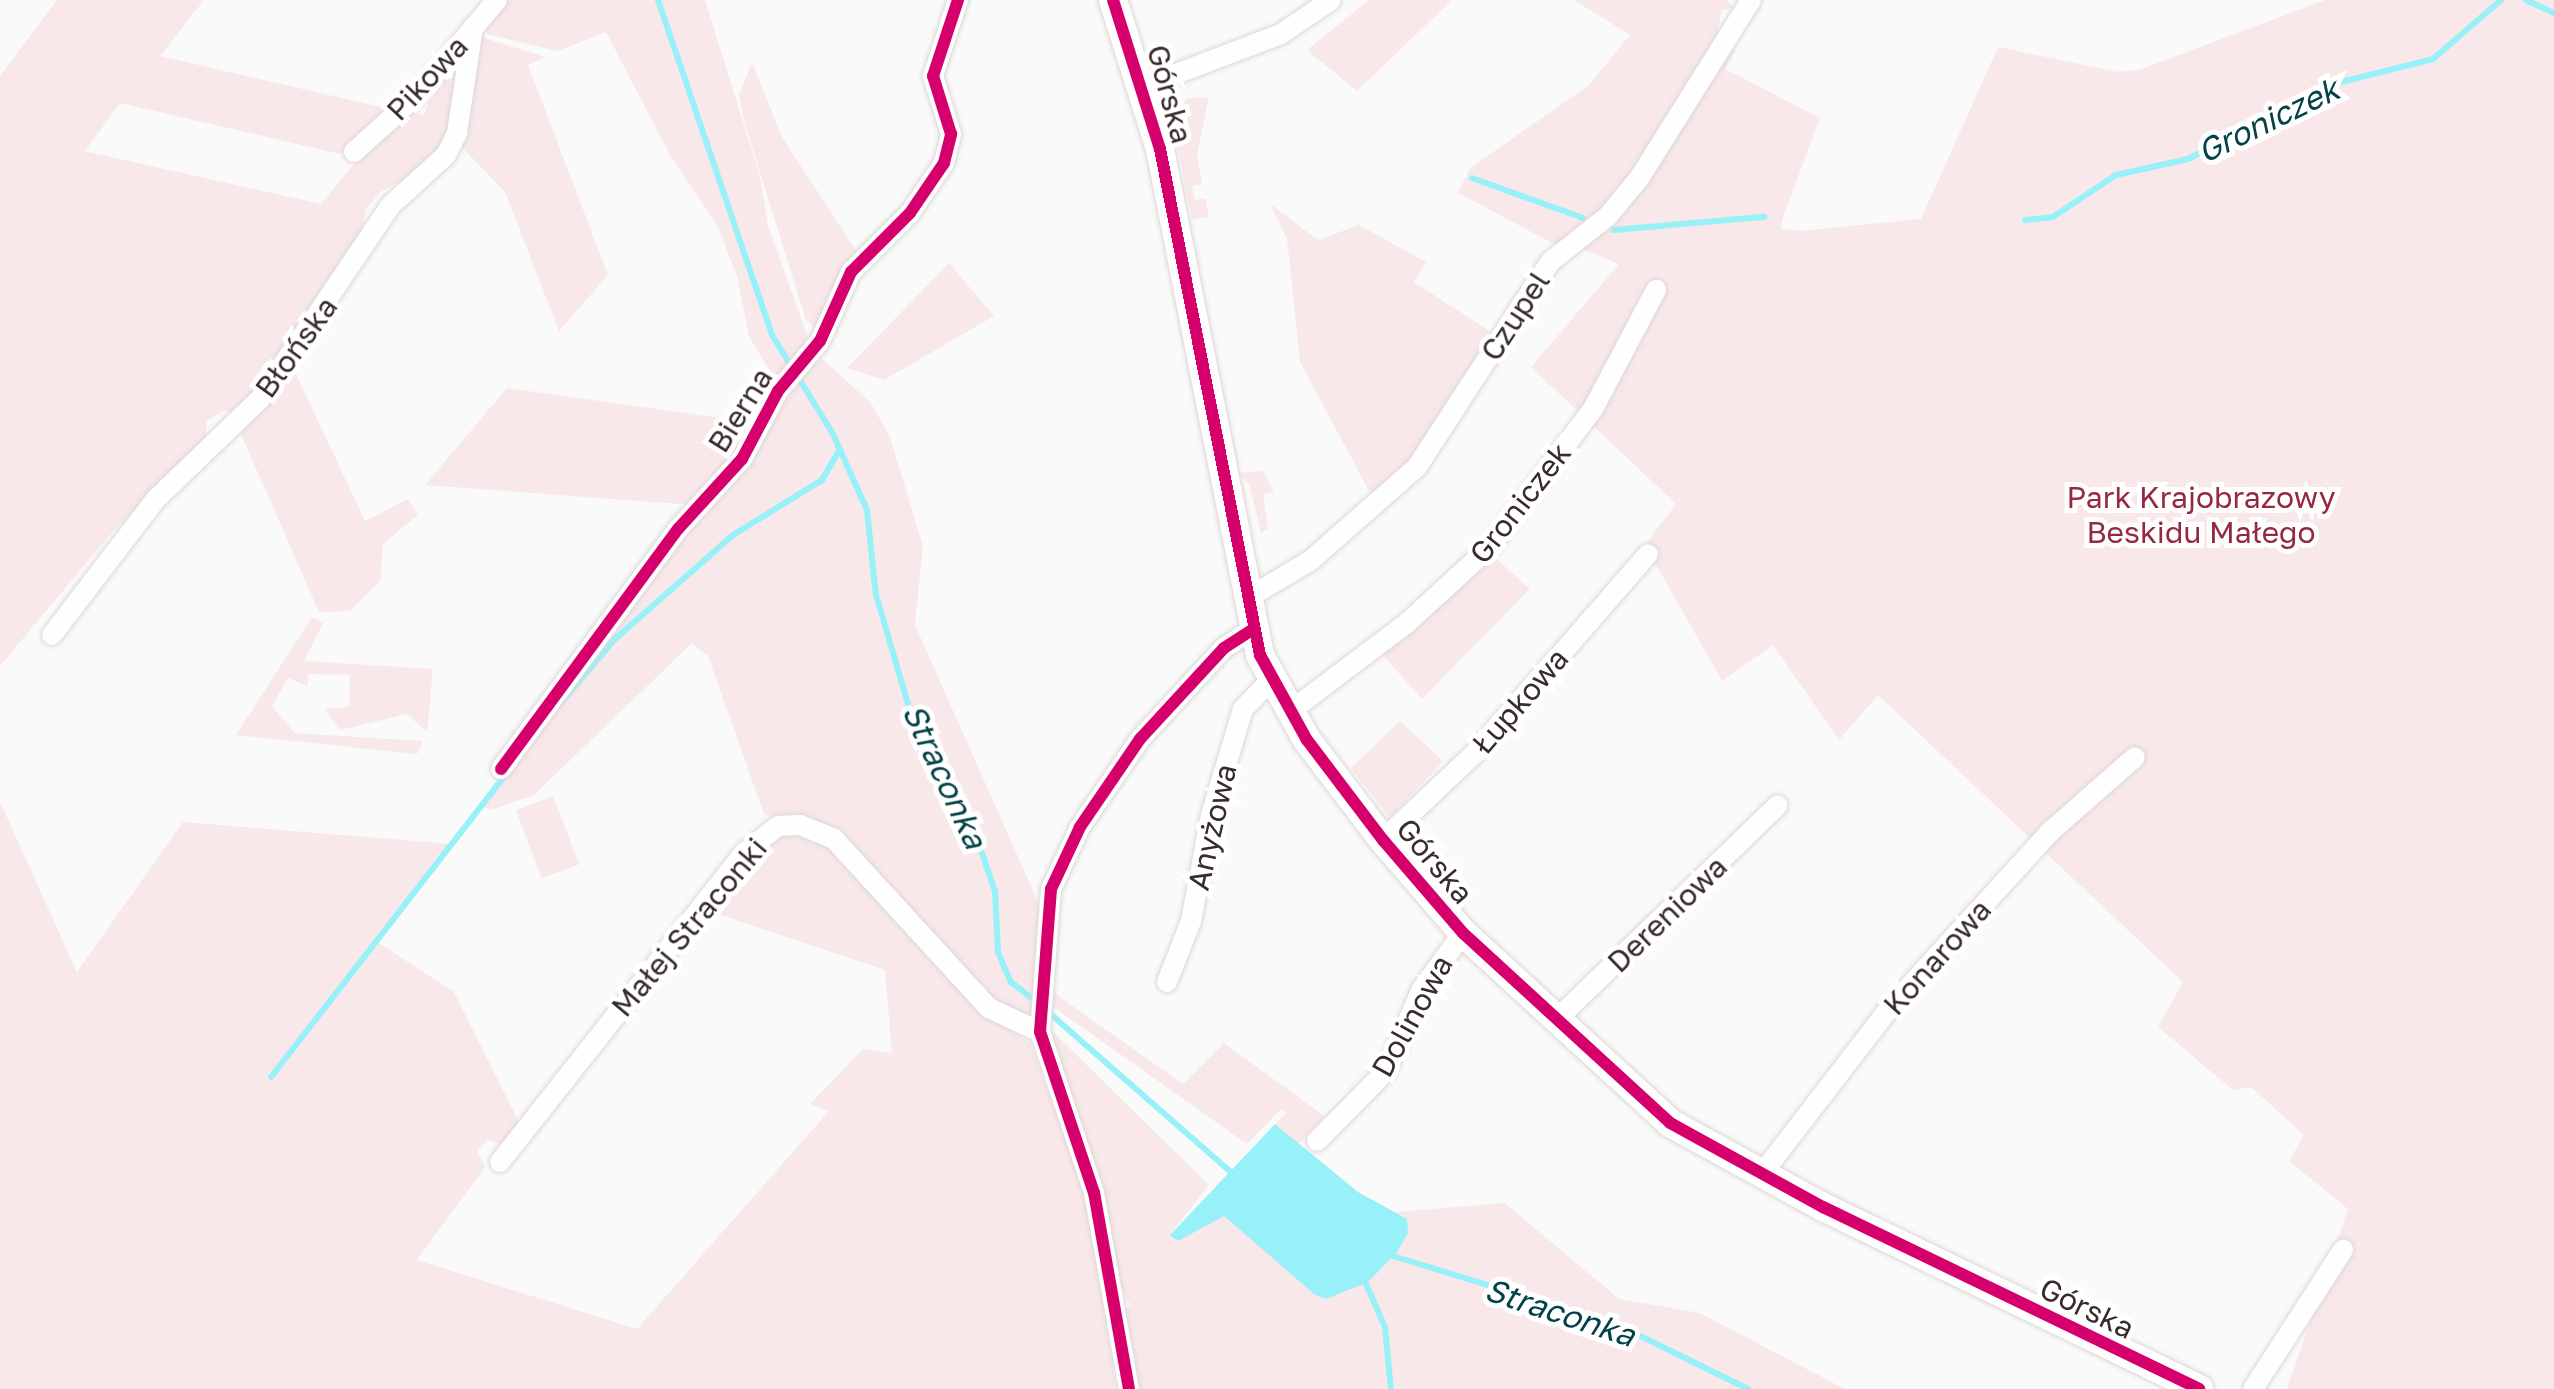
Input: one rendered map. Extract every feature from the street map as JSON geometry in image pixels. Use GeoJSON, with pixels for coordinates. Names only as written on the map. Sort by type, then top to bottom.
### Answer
{"type":"FeatureCollection","features":[{"type":"Feature","properties":{"kind":"street","name":"Pikowa"},"geometry":{"type":"LineString","coordinates":[[354,152],[418,94],[497,0]]}},
{"type":"Feature","properties":{"kind":"street","name":"Bierna"},"geometry":{"type":"LineString","coordinates":[[500,769],[678,529],[742,459],[778,390],[816,347],[851,272],[910,213],[950,152],[933,76],[958,0]]}},
{"type":"Feature","properties":{"kind":"street","name":"Górska"},"geometry":{"type":"LineString","coordinates":[[1113,0],[1144,86],[1253,629],[1270,680],[1288,713],[1383,840],[1464,932],[1554,1022],[1670,1123],[1761,1175],[2199,1389]]}},
{"type":"Feature","properties":{"kind":"street"},"geometry":{"type":"LineString","coordinates":[[1144,86],[1280,34],[1331,0]]}},
{"type":"Feature","properties":{"kind":"street","name":"Czupel"},"geometry":{"type":"LineString","coordinates":[[1246,599],[1310,562],[1417,467],[1550,262],[1608,216],[1640,176],[1749,0]]}},
{"type":"Feature","properties":{"kind":"street","name":"Błońska"},"geometry":{"type":"LineString","coordinates":[[52,635],[156,498],[260,399],[390,206],[446,155],[458,133],[473,27]]}},
{"type":"Feature","properties":{"kind":"street","name":"Groniczek"},"geometry":{"type":"LineString","coordinates":[[1288,713],[1407,623],[1490,547],[1593,409],[1656,290]]}},
{"type":"Feature","properties":{"kind":"street","name":"Łupkowa"},"geometry":{"type":"LineString","coordinates":[[1383,840],[1476,752],[1648,554]]}},
{"type":"Feature","properties":{"kind":"street"},"geometry":{"type":"LineString","coordinates":[[1129,1389],[1094,1193],[1041,1027],[1047,992],[1051,889],[1080,827],[1160,715],[1224,648],[1253,629]]}},
{"type":"Feature","properties":{"kind":"street","name":"Anyżowa"},"geometry":{"type":"LineString","coordinates":[[1167,982],[1191,920],[1211,815],[1243,709],[1270,680]]}},
{"type":"Feature","properties":{"kind":"street","name":"Konarowa"},"geometry":{"type":"LineString","coordinates":[[1761,1175],[1888,1010],[2050,832],[2135,758]]}},
{"type":"Feature","properties":{"kind":"street","name":"Dereniowa"},"geometry":{"type":"LineString","coordinates":[[1554,1022],[1778,805]]}},
{"type":"Feature","properties":{"kind":"street","name":"Małej Straconki"},"geometry":{"type":"LineString","coordinates":[[500,1162],[744,853],[778,826],[812,828],[834,839],[989,1008],[1041,1027]]}},
{"type":"Feature","properties":{"kind":"street","name":"Dolinowa"},"geometry":{"type":"LineString","coordinates":[[1317,1141],[1386,1070],[1422,990],[1464,932]]}},
{"type":"Feature","properties":{"kind":"street"},"geometry":{"type":"LineString","coordinates":[[2253,1389],[2344,1250]]}},
{"type":"Feature","properties":{"kind":"green space"},"geometry":{"type":"Polygon","coordinates":[[[57,0],[204,0],[160,56],[394,110],[340,154],[120,103],[85,151],[321,204],[372,142],[411,111],[424,115],[434,86],[464,46],[451,135],[414,174],[380,192],[366,209],[362,235],[340,275],[238,413],[223,411],[206,422],[206,444],[113,531],[0,666],[0,76],[57,0]]]}},
{"type":"Feature","properties":{"kind":"green space"},"geometry":{"type":"Polygon","coordinates":[[[501,0],[705,0],[760,176],[768,225],[810,344],[776,382],[749,336],[737,276],[717,225],[671,157],[606,32],[558,51],[489,35],[482,25],[501,0]]]}},
{"type":"Feature","properties":{"kind":"green space"},"geometry":{"type":"Polygon","coordinates":[[[1369,0],[1452,0],[1357,91],[1307,50],[1369,0]]]}},
{"type":"Feature","properties":{"kind":"green space"},"geometry":{"type":"Polygon","coordinates":[[[1574,0],[1727,0],[1734,8],[1722,10],[1713,49],[1667,128],[1602,210],[1556,245],[1458,193],[1470,168],[1588,86],[1630,35],[1574,0]]]}},
{"type":"Feature","properties":{"kind":"green space","name":"Park Krajobrazowy Beskidu Małego"},"geometry":{"type":"Polygon","coordinates":[[[2325,0],[2554,0],[2554,1389],[2287,1389],[2348,1209],[2289,1161],[2304,1135],[2251,1087],[2233,1090],[2158,1027],[2183,982],[1878,695],[1839,740],[1773,645],[1722,681],[1645,545],[1676,504],[1531,367],[1619,264],[1575,246],[1730,49],[1736,50],[1725,69],[1820,118],[1782,220],[1781,229],[1800,231],[1921,219],[1998,47],[2118,72],[2139,70],[2325,0]]]}},
{"type":"Feature","properties":{"kind":"green space"},"geometry":{"type":"Polygon","coordinates":[[[481,37],[545,57],[528,65],[608,275],[559,331],[505,192],[459,144],[481,37]]]}},
{"type":"Feature","properties":{"kind":"green space"},"geometry":{"type":"Polygon","coordinates":[[[752,62],[783,139],[858,253],[816,330],[806,320],[744,121],[739,95],[752,62]]]}},
{"type":"Feature","properties":{"kind":"green space"},"geometry":{"type":"Polygon","coordinates":[[[1209,97],[1197,155],[1202,184],[1192,186],[1195,200],[1205,198],[1209,217],[1192,219],[1175,133],[1186,99],[1209,97]]]}},
{"type":"Feature","properties":{"kind":"green space"},"geometry":{"type":"Polygon","coordinates":[[[1270,204],[1318,240],[1359,225],[1426,262],[1414,282],[1497,336],[1422,453],[1375,502],[1300,362],[1287,239],[1270,204]]]}},
{"type":"Feature","properties":{"kind":"green space"},"geometry":{"type":"Polygon","coordinates":[[[949,263],[994,316],[884,380],[847,368],[949,263]]]}},
{"type":"Feature","properties":{"kind":"green space"},"geometry":{"type":"Polygon","coordinates":[[[317,332],[295,372],[365,521],[408,499],[418,515],[383,544],[380,581],[350,611],[319,612],[240,432],[317,332]]]}},
{"type":"Feature","properties":{"kind":"green space"},"geometry":{"type":"Polygon","coordinates":[[[819,356],[871,403],[890,437],[923,546],[915,625],[1039,904],[1036,1010],[1028,1015],[1003,1008],[849,843],[764,814],[708,656],[692,643],[534,795],[494,809],[478,807],[819,356]]]}},
{"type":"Feature","properties":{"kind":"green space"},"geometry":{"type":"Polygon","coordinates":[[[507,388],[758,423],[693,505],[425,485],[507,388]]]}},
{"type":"Feature","properties":{"kind":"green space"},"geometry":{"type":"Polygon","coordinates":[[[1263,471],[1274,492],[1263,495],[1268,529],[1261,533],[1249,484],[1238,473],[1263,471]]]}},
{"type":"Feature","properties":{"kind":"green space"},"geometry":{"type":"Polygon","coordinates":[[[1490,553],[1530,589],[1422,699],[1379,651],[1490,553]]]}},
{"type":"Feature","properties":{"kind":"green space"},"geometry":{"type":"Polygon","coordinates":[[[312,617],[323,623],[304,661],[433,669],[427,732],[407,714],[340,730],[324,709],[349,707],[350,675],[309,674],[307,686],[288,678],[272,706],[295,733],[423,741],[417,754],[236,735],[312,617]]]}},
{"type":"Feature","properties":{"kind":"green space"},"geometry":{"type":"Polygon","coordinates":[[[1400,721],[1443,761],[1390,818],[1351,768],[1400,721]]]}},
{"type":"Feature","properties":{"kind":"green space"},"geometry":{"type":"Polygon","coordinates":[[[553,796],[579,864],[542,878],[516,810],[553,796]]]}},
{"type":"Feature","properties":{"kind":"green space"},"geometry":{"type":"Polygon","coordinates":[[[0,802],[77,972],[183,822],[451,844],[374,940],[454,992],[520,1124],[504,1145],[488,1140],[477,1151],[485,1167],[417,1260],[637,1329],[829,1111],[810,1104],[863,1049],[892,1053],[885,970],[706,910],[780,831],[819,836],[998,1022],[1030,1043],[1089,1203],[1116,1389],[0,1389],[0,802]]]}},
{"type":"Feature","properties":{"kind":"green space"},"geometry":{"type":"Polygon","coordinates":[[[1054,993],[1183,1084],[1224,1043],[1324,1116],[1299,1144],[1275,1124],[1286,1113],[1281,1109],[1247,1144],[1052,1006],[1054,993]]]}},
{"type":"Feature","properties":{"kind":"green space"},"geometry":{"type":"Polygon","coordinates":[[[1050,1029],[1209,1185],[1170,1235],[1224,1215],[1326,1299],[1407,1219],[1395,1212],[1505,1203],[1619,1299],[1700,1313],[1845,1389],[1138,1389],[1125,1311],[1130,1304],[1119,1285],[1050,1029]]]}},
{"type":"Feature","properties":{"kind":"water"},"geometry":{"type":"Polygon","coordinates":[[[1275,1124],[1358,1192],[1407,1219],[1408,1233],[1397,1252],[1368,1282],[1326,1299],[1314,1294],[1224,1216],[1178,1241],[1170,1235],[1275,1124]]]}},
{"type":"Feature","properties":{"kind":"waterway","name":"Straconka"},"geometry":{"type":"LineString","coordinates":[[658,0],[772,335],[832,432],[867,510],[876,595],[913,721],[975,833],[995,891],[998,952],[1011,982],[1038,1003]]}},
{"type":"Feature","properties":{"kind":"waterway","name":"Groniczek"},"geometry":{"type":"LineString","coordinates":[[2025,220],[2053,217],[2116,175],[2188,159],[2341,82],[2433,59],[2501,0]]}},
{"type":"Feature","properties":{"kind":"waterway","name":"Groniczek"},"geometry":{"type":"LineString","coordinates":[[2526,0],[2554,13]]}},
{"type":"Feature","properties":{"kind":"waterway","name":"Groniczek"},"geometry":{"type":"LineString","coordinates":[[1472,178],[1583,218]]}},
{"type":"Feature","properties":{"kind":"waterway"},"geometry":{"type":"LineString","coordinates":[[1614,230],[1764,217]]}},
{"type":"Feature","properties":{"kind":"waterway"},"geometry":{"type":"LineString","coordinates":[[559,705],[614,640],[733,535],[822,480],[840,449]]}},
{"type":"Feature","properties":{"kind":"waterway"},"geometry":{"type":"LineString","coordinates":[[271,1077],[506,774]]}},
{"type":"Feature","properties":{"kind":"waterway","name":"Straconka"},"geometry":{"type":"LineString","coordinates":[[1047,1011],[1233,1174]]}},
{"type":"Feature","properties":{"kind":"waterway","name":"Straconka"},"geometry":{"type":"LineString","coordinates":[[1390,1255],[1618,1325],[1748,1389]]}},
{"type":"Feature","properties":{"kind":"waterway"},"geometry":{"type":"LineString","coordinates":[[1362,1275],[1385,1327],[1391,1389]]}},
{"type":"Feature","properties":{"kind":"cycle path"},"geometry":{"type":"LineString","coordinates":[[501,769],[678,529],[742,459],[778,391],[820,341],[851,272],[910,213],[944,163],[951,134],[933,76],[958,0]]}},
{"type":"Feature","properties":{"kind":"cycle path"},"geometry":{"type":"LineString","coordinates":[[1113,0],[1160,149],[1260,655],[1307,740],[1383,840],[1463,933],[1670,1123],[1823,1207],[2199,1389]]}},
{"type":"Feature","properties":{"kind":"cycle path"},"geometry":{"type":"LineString","coordinates":[[1129,1389],[1094,1193],[1040,1032],[1051,889],[1080,827],[1140,739],[1224,648],[1253,629]]}}]}
